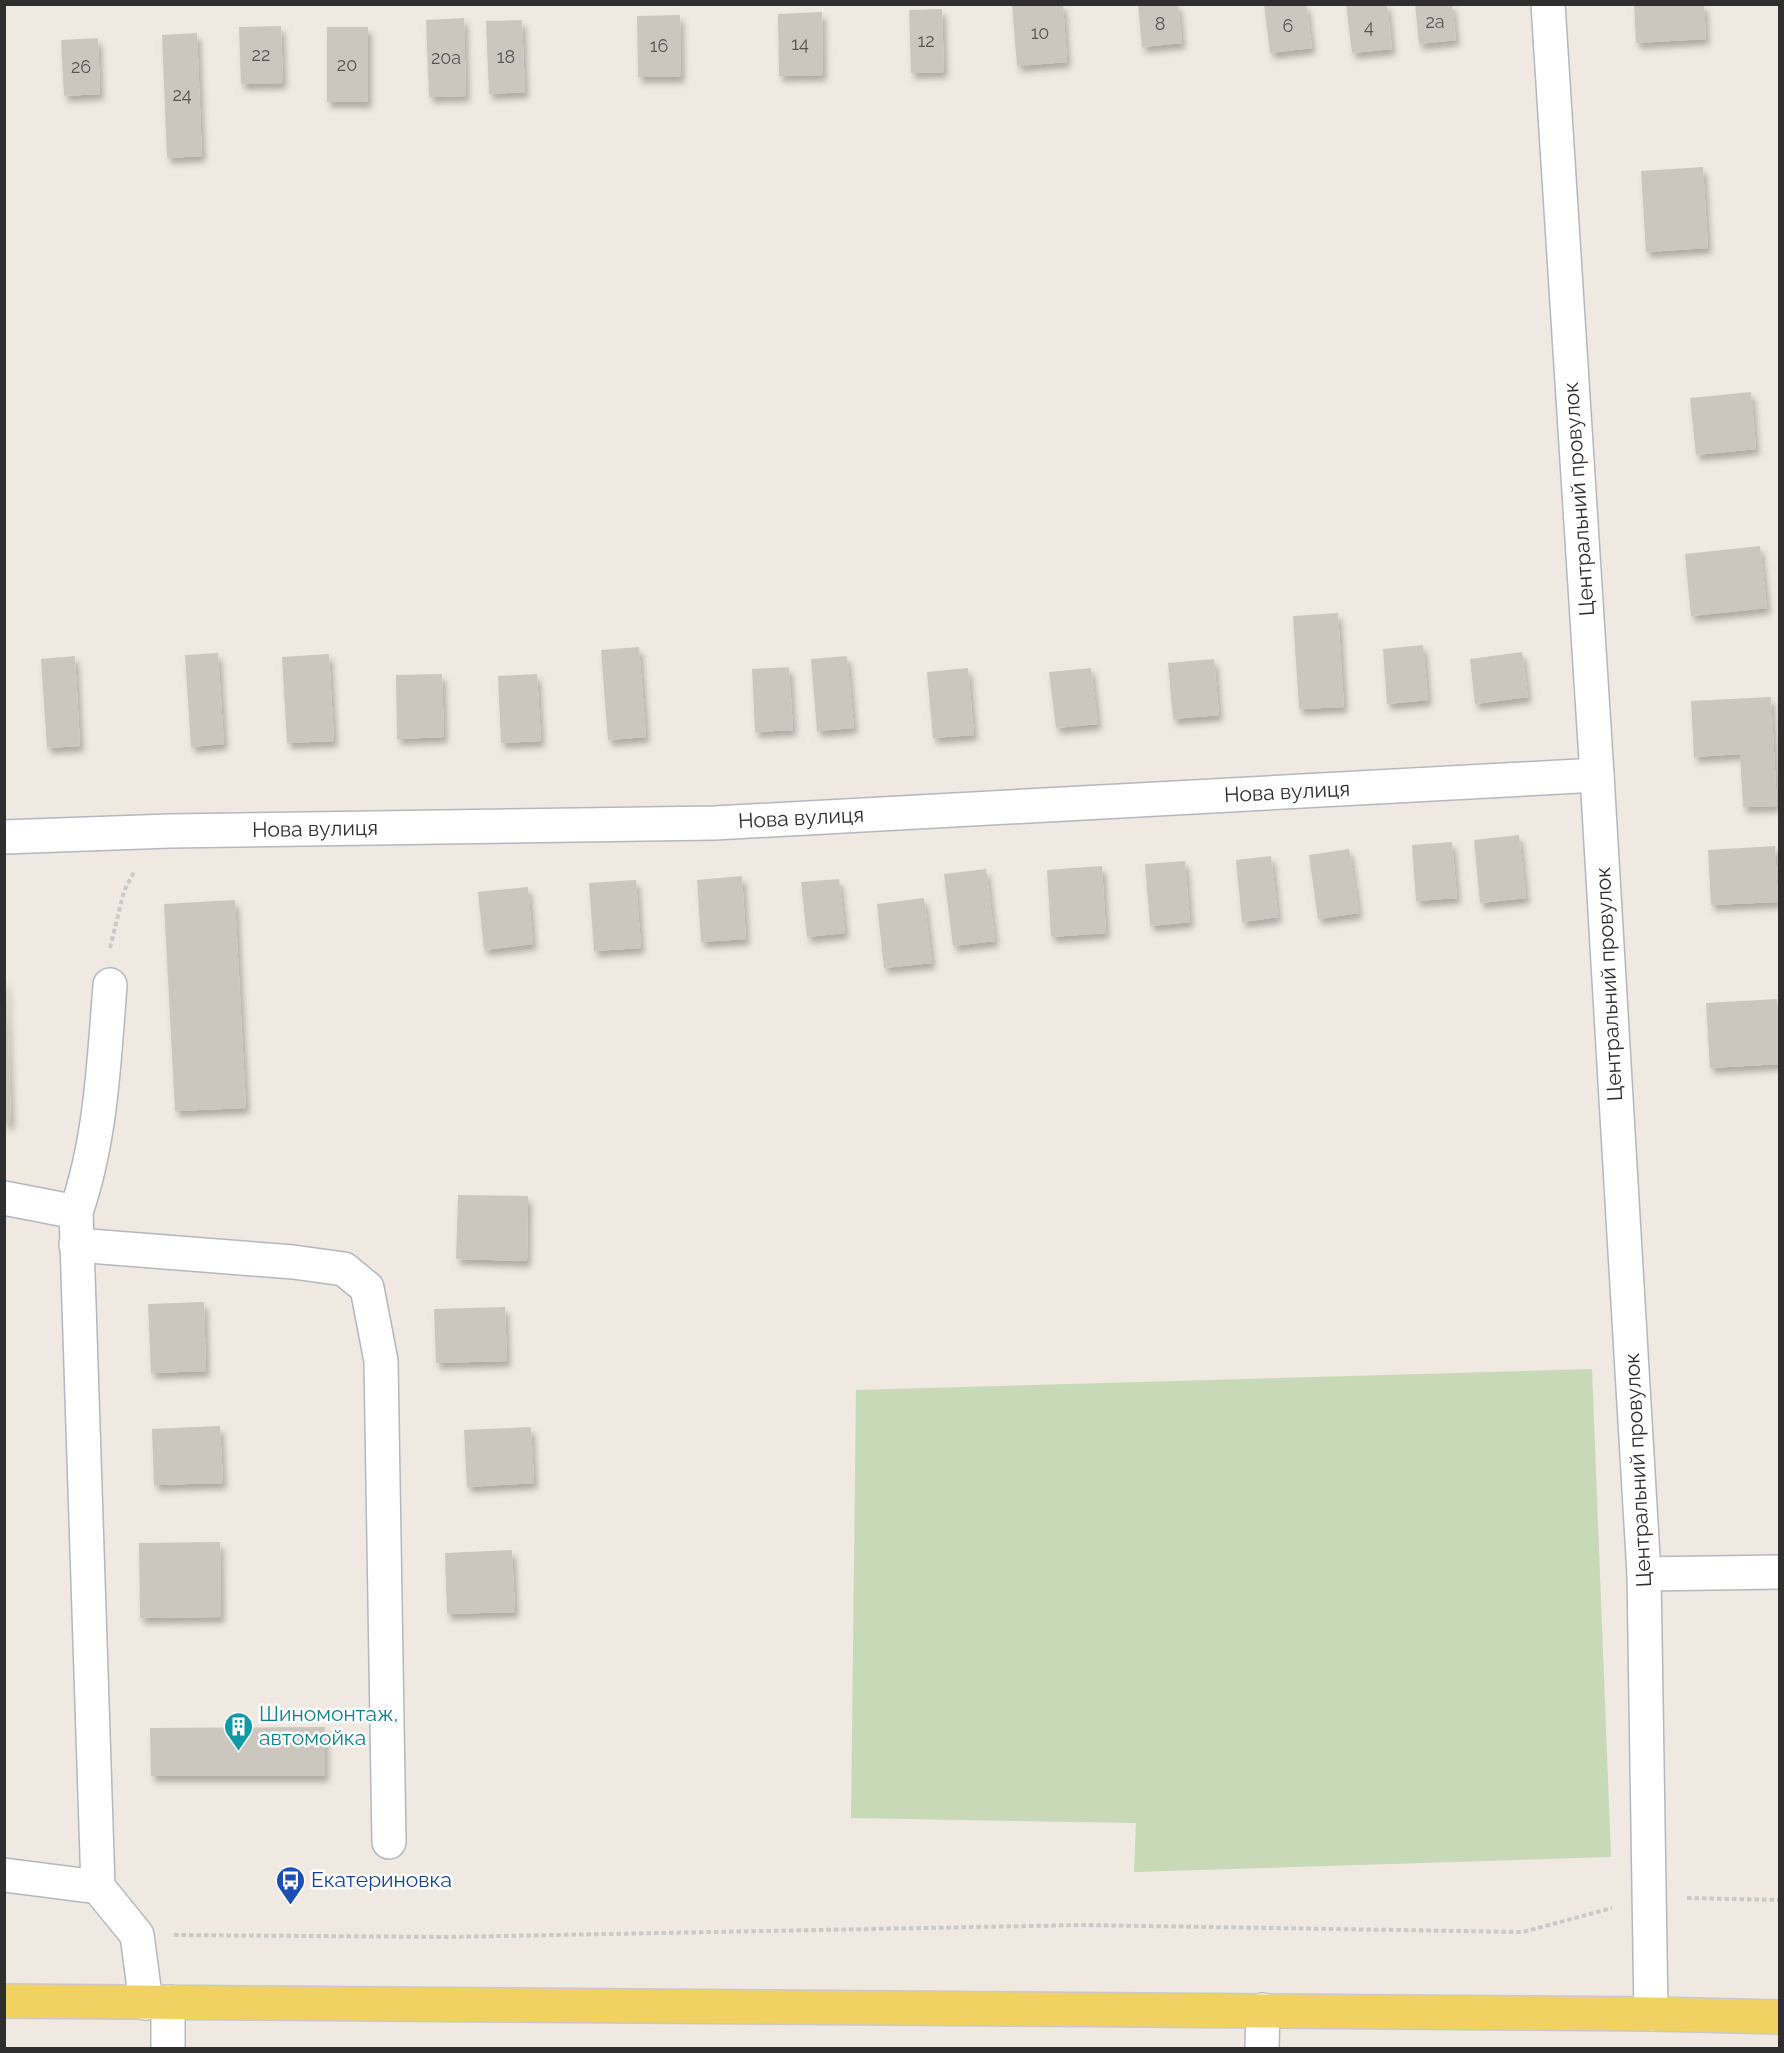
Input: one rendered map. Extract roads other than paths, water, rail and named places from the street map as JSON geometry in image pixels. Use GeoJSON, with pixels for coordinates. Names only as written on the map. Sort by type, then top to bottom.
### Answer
{"type":"FeatureCollection","features":[{"type":"Feature","properties":{"kind":"main road"},"geometry":{"type":"LineString","coordinates":[[4,2001],[1263,2010],[1779,2017]]}},
{"type":"Feature","properties":{"kind":"street","name":"Центральний провулок"},"geometry":{"type":"LineString","coordinates":[[1548,4],[1644,1574],[1649,1965],[1652,2014]]}},
{"type":"Feature","properties":{"kind":"street","name":"Нова вулиця"},"geometry":{"type":"LineString","coordinates":[[4,837],[169,831],[715,823],[1597,776]]}},
{"type":"Feature","properties":{"kind":"street"},"geometry":{"type":"LineString","coordinates":[[110,985],[102,1096],[86,1182],[76,1212],[98,1887],[137,1935],[168,2049]]}},
{"type":"Feature","properties":{"kind":"street"},"geometry":{"type":"LineString","coordinates":[[4,1198],[76,1212]]}},
{"type":"Feature","properties":{"kind":"street"},"geometry":{"type":"LineString","coordinates":[[76,1245],[293,1262],[344,1269],[367,1288],[381,1361],[389,1842]]}},
{"type":"Feature","properties":{"kind":"street"},"geometry":{"type":"LineString","coordinates":[[1644,1574],[1779,1572]]}},
{"type":"Feature","properties":{"kind":"street"},"geometry":{"type":"LineString","coordinates":[[4,1875],[98,1887]]}},
{"type":"Feature","properties":{"kind":"street"},"geometry":{"type":"LineString","coordinates":[[1262,2049],[1263,2010]]}},
{"type":"Feature","properties":{"kind":"place","name":"Шиномонтаж, автомойка"},"geometry":{"type":"Point","coordinates":[238,1752]}},
{"type":"Feature","properties":{"kind":"place","name":"Екатериновка"},"geometry":{"type":"Point","coordinates":[290,1906]}}]}
